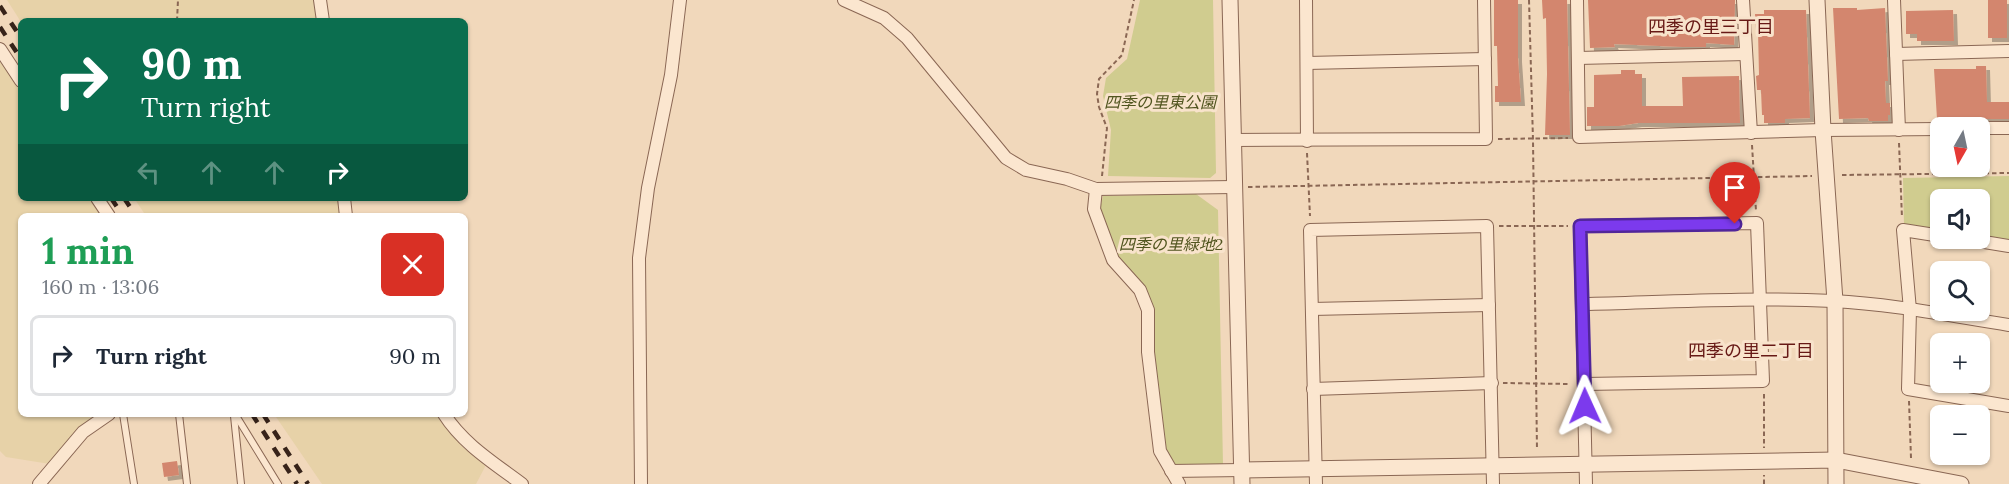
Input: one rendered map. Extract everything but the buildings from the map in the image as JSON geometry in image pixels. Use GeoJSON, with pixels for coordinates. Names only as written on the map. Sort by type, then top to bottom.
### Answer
{"type":"FeatureCollection","features":[{"type":"Feature","properties":{"kind":"street"},"geometry":{"type":"LineString","coordinates":[[320,0],[323,18]]}},
{"type":"Feature","properties":{"kind":"street"},"geometry":{"type":"LineString","coordinates":[[640,484],[639,258],[648,188],[671,75],[680,0]]}},
{"type":"Feature","properties":{"kind":"street"},"geometry":{"type":"LineString","coordinates":[[844,0],[859,3],[884,18],[907,38],[1006,158],[1026,170],[1067,179],[1096,189],[1233,188]]}},
{"type":"Feature","properties":{"kind":"street"},"geometry":{"type":"LineString","coordinates":[[1230,0],[1242,477]]}},
{"type":"Feature","properties":{"kind":"street"},"geometry":{"type":"LineString","coordinates":[[1306,0],[1307,141]]}},
{"type":"Feature","properties":{"kind":"street"},"geometry":{"type":"LineString","coordinates":[[1233,140],[1486,139],[1484,0]]}},
{"type":"Feature","properties":{"kind":"street"},"geometry":{"type":"LineString","coordinates":[[1577,0],[1579,137],[1930,129]]}},
{"type":"Feature","properties":{"kind":"street"},"geometry":{"type":"LineString","coordinates":[[1743,0],[1751,133]]}},
{"type":"Feature","properties":{"kind":"street"},"geometry":{"type":"LineString","coordinates":[[1817,0],[1835,301],[1836,484]]}},
{"type":"Feature","properties":{"kind":"street"},"geometry":{"type":"LineString","coordinates":[[1894,0],[1899,130]]}},
{"type":"Feature","properties":{"kind":"street"},"geometry":{"type":"LineString","coordinates":[[0,49],[18,76]]}},
{"type":"Feature","properties":{"kind":"street"},"geometry":{"type":"LineString","coordinates":[[1896,54],[2009,51]]}},
{"type":"Feature","properties":{"kind":"street"},"geometry":{"type":"LineString","coordinates":[[1578,58],[1746,54]]}},
{"type":"Feature","properties":{"kind":"street"},"geometry":{"type":"LineString","coordinates":[[1306,63],[1485,59]]}},
{"type":"Feature","properties":{"kind":"street"},"geometry":{"type":"LineString","coordinates":[[1990,128],[2009,128]]}},
{"type":"Feature","properties":{"kind":"street"},"geometry":{"type":"LineString","coordinates":[[1096,189],[1094,209],[1113,260],[1140,290],[1148,310],[1148,352],[1160,451],[1179,484]]}},
{"type":"Feature","properties":{"kind":"street"},"geometry":{"type":"LineString","coordinates":[[1585,384],[1763,381],[1757,223],[1580,226],[1586,484]]}},
{"type":"Feature","properties":{"kind":"street"},"geometry":{"type":"LineString","coordinates":[[1316,484],[1310,230],[1487,226],[1493,484]]}},
{"type":"Feature","properties":{"kind":"street"},"geometry":{"type":"LineString","coordinates":[[1930,234],[1903,230],[1910,310],[1908,389],[2009,406]]}},
{"type":"Feature","properties":{"kind":"street"},"geometry":{"type":"LineString","coordinates":[[1990,243],[2009,246]]}},
{"type":"Feature","properties":{"kind":"street"},"geometry":{"type":"LineString","coordinates":[[1583,304],[1760,300],[1835,301],[2009,325]]}},
{"type":"Feature","properties":{"kind":"street"},"geometry":{"type":"LineString","coordinates":[[1312,309],[1490,305]]}},
{"type":"Feature","properties":{"kind":"street"},"geometry":{"type":"LineString","coordinates":[[1313,389],[1492,383]]}},
{"type":"Feature","properties":{"kind":"street"},"geometry":{"type":"LineString","coordinates":[[39,484],[83,432],[105,417]]}},
{"type":"Feature","properties":{"kind":"street"},"geometry":{"type":"LineString","coordinates":[[446,417],[466,441],[522,484]]}},
{"type":"Feature","properties":{"kind":"street"},"geometry":{"type":"LineString","coordinates":[[1171,471],[1242,477],[1315,468],[1836,460],[1961,484]]}},
{"type":"Feature","properties":{"kind":"lane"},"geometry":{"type":"LineString","coordinates":[[123,417],[134,484]]}},
{"type":"Feature","properties":{"kind":"lane"},"geometry":{"type":"LineString","coordinates":[[179,417],[187,484]]}},
{"type":"Feature","properties":{"kind":"lane"},"geometry":{"type":"LineString","coordinates":[[235,417],[241,484]]}},
{"type":"Feature","properties":{"kind":"lane"},"geometry":{"type":"LineString","coordinates":[[237,417],[278,484]]}},
{"type":"Feature","properties":{"kind":"path"},"geometry":{"type":"LineString","coordinates":[[177,18],[178,0]]}},
{"type":"Feature","properties":{"kind":"path"},"geometry":{"type":"LineString","coordinates":[[1096,189],[1102,178],[1107,128],[1099,108],[1097,94],[1099,79],[1122,55],[1134,0]]}},
{"type":"Feature","properties":{"kind":"path"},"geometry":{"type":"LineString","coordinates":[[1529,0],[1537,465]]}},
{"type":"Feature","properties":{"kind":"path"},"geometry":{"type":"LineString","coordinates":[[1899,130],[1903,230]]}},
{"type":"Feature","properties":{"kind":"path"},"geometry":{"type":"LineString","coordinates":[[1751,133],[1757,223]]}},
{"type":"Feature","properties":{"kind":"path"},"geometry":{"type":"LineString","coordinates":[[1486,139],[1533,140],[1579,137]]}},
{"type":"Feature","properties":{"kind":"path"},"geometry":{"type":"LineString","coordinates":[[1307,141],[1310,230]]}},
{"type":"Feature","properties":{"kind":"path"},"geometry":{"type":"LineString","coordinates":[[1233,188],[2009,173]]}},
{"type":"Feature","properties":{"kind":"path"},"geometry":{"type":"LineString","coordinates":[[1487,226],[1580,226]]}},
{"type":"Feature","properties":{"kind":"path"},"geometry":{"type":"LineString","coordinates":[[1763,381],[1764,484]]}},
{"type":"Feature","properties":{"kind":"path"},"geometry":{"type":"LineString","coordinates":[[1492,383],[1585,384]]}},
{"type":"Feature","properties":{"kind":"path"},"geometry":{"type":"LineString","coordinates":[[1908,389],[1911,475]]}},
{"type":"Feature","properties":{"kind":"shaded area"},"geometry":{"type":"Polygon","coordinates":[[[7,0],[314,0],[317,18],[18,18],[7,0]]]}},
{"type":"Feature","properties":{"kind":"shaded area"},"geometry":{"type":"Polygon","coordinates":[[[0,56],[18,84],[18,201],[93,201],[101,213],[18,213],[18,417],[96,417],[50,464],[6,457],[0,451],[0,56]]]}},
{"type":"Feature","properties":{"kind":"shaded area"},"geometry":{"type":"Polygon","coordinates":[[[136,201],[338,201],[340,213],[144,213],[136,201]]]}},
{"type":"Feature","properties":{"kind":"shaded area"},"geometry":{"type":"Polygon","coordinates":[[[276,417],[438,417],[464,448],[486,465],[476,484],[322,484],[276,417]]]}},
{"type":"Feature","properties":{"kind":"green space","name":"四季の里東公園"},"geometry":{"type":"Polygon","coordinates":[[[1140,0],[1213,0],[1216,173],[1210,178],[1108,176],[1111,130],[1103,96],[1106,78],[1127,59],[1140,0]]]}},
{"type":"Feature","properties":{"kind":"green space"},"geometry":{"type":"Polygon","coordinates":[[[2009,176],[2009,241],[1990,238],[1990,189],[1930,189],[1930,229],[1904,225],[1903,178],[2009,176]]]}},
{"type":"Feature","properties":{"kind":"green space","name":"四季の里緑地2"},"geometry":{"type":"Polygon","coordinates":[[[1196,194],[1218,210],[1223,465],[1174,465],[1164,452],[1152,345],[1154,313],[1142,283],[1118,257],[1100,209],[1103,196],[1196,194]]]}},
{"type":"Feature","properties":{"kind":"railway"},"geometry":{"type":"LineString","coordinates":[[0,6],[18,33]]}},
{"type":"Feature","properties":{"kind":"railway"},"geometry":{"type":"LineString","coordinates":[[0,27],[18,54]]}},
{"type":"Feature","properties":{"kind":"railway"},"geometry":{"type":"LineString","coordinates":[[113,201],[121,213]]}},
{"type":"Feature","properties":{"kind":"railway"},"geometry":{"type":"LineString","coordinates":[[126,201],[134,213]]}},
{"type":"Feature","properties":{"kind":"railway"},"geometry":{"type":"LineString","coordinates":[[254,417],[297,484]]}},
{"type":"Feature","properties":{"kind":"railway"},"geometry":{"type":"LineString","coordinates":[[265,417],[308,484]]}},
{"type":"Feature","properties":{"kind":"district","name":"四季の里三丁目"},"geometry":{"type":"Point","coordinates":[1711,26]}},
{"type":"Feature","properties":{"kind":"district","name":"四季の里二丁目"},"geometry":{"type":"Point","coordinates":[1751,350]}},
{"type":"Feature","properties":{"kind":"route"},"geometry":{"type":"LineString","coordinates":[[1585,406],[1580,226],[1735,224]]}}]}
